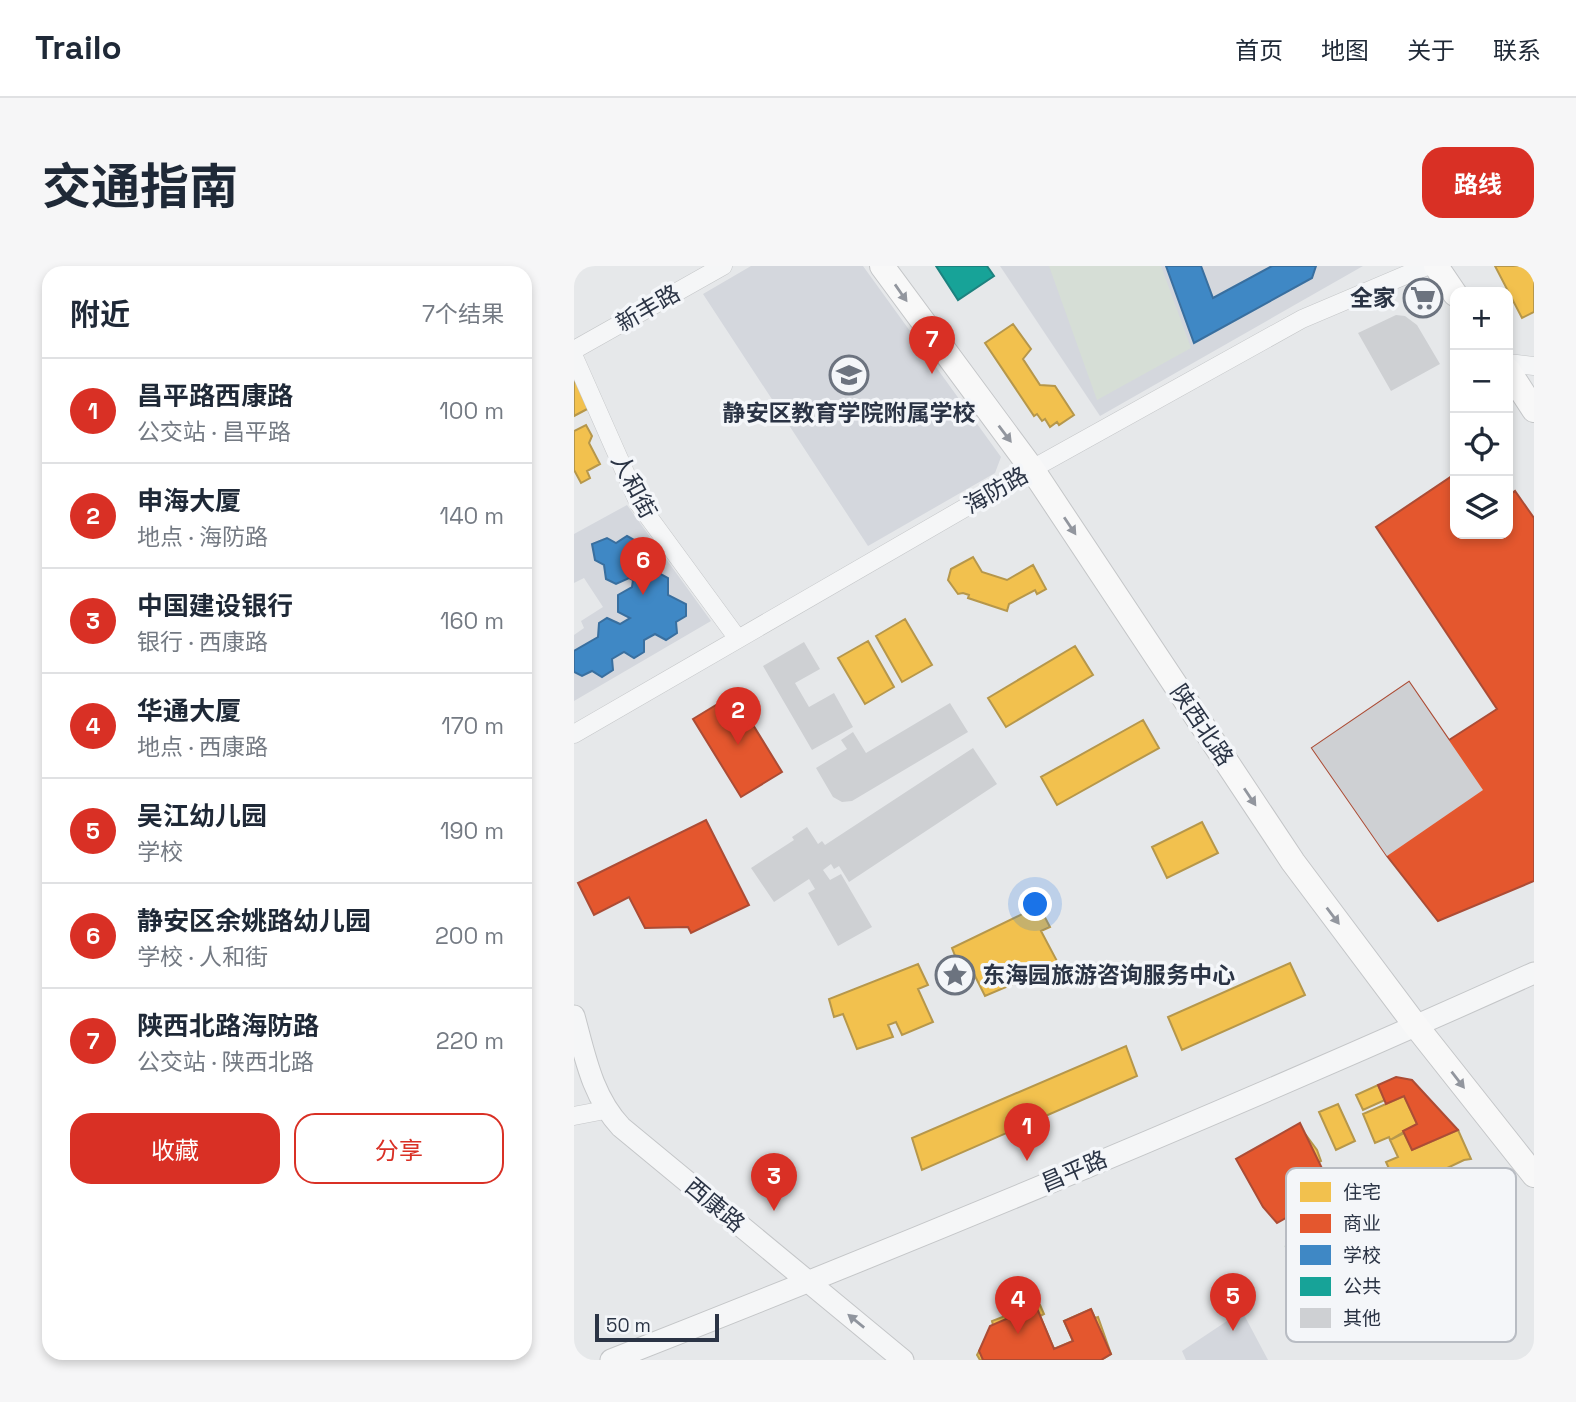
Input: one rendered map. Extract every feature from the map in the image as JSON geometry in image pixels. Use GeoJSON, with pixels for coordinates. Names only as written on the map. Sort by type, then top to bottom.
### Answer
{"type":"FeatureCollection","features":[{"type":"Feature","properties":{"kind":"main road","name":"陕西北路"},"geometry":{"type":"LineString","coordinates":[[882,266],[1032,469],[1293,862],[1416,1026],[1534,1175]]}},
{"type":"Feature","properties":{"kind":"main road"},"geometry":{"type":"LineString","coordinates":[[1436,266],[1450,287]]}},
{"type":"Feature","properties":{"kind":"main road"},"geometry":{"type":"LineString","coordinates":[[1513,378],[1534,410]]}},
{"type":"Feature","properties":{"kind":"street","name":"新丰路"},"geometry":{"type":"LineString","coordinates":[[574,351],[723,266]]}},
{"type":"Feature","properties":{"kind":"street","name":"海防路"},"geometry":{"type":"LineString","coordinates":[[574,734],[1032,469],[1302,318],[1427,266]]}},
{"type":"Feature","properties":{"kind":"street","name":"人和街"},"geometry":{"type":"LineString","coordinates":[[574,357],[639,504],[738,639]]}},
{"type":"Feature","properties":{"kind":"street"},"geometry":{"type":"LineString","coordinates":[[1513,363],[1534,366]]}},
{"type":"Feature","properties":{"kind":"street","name":"昌平路"},"geometry":{"type":"LineString","coordinates":[[611,1360],[808,1283],[1416,1026],[1534,973]]}},
{"type":"Feature","properties":{"kind":"street","name":"西康路"},"geometry":{"type":"LineString","coordinates":[[574,1016],[596,1093],[605,1110],[621,1127],[904,1360]]}},
{"type":"Feature","properties":{"kind":"street"},"geometry":{"type":"LineString","coordinates":[[574,1116],[605,1110]]}},
{"type":"Feature","properties":{"kind":"shaded area","name":"静安区教育学院附属学校"},"geometry":{"type":"Polygon","coordinates":[[[751,266],[863,266],[1001,457],[995,473],[868,546],[703,294],[751,266]]]}},
{"type":"Feature","properties":{"kind":"shaded area"},"geometry":{"type":"Polygon","coordinates":[[[1000,266],[1363,266],[1100,416],[1000,266]]]}},
{"type":"Feature","properties":{"kind":"shaded area"},"geometry":{"type":"Polygon","coordinates":[[[1049,266],[1161,266],[1191,348],[1097,400],[1049,266]]]}},
{"type":"Feature","properties":{"kind":"shaded area"},"geometry":{"type":"Polygon","coordinates":[[[627,505],[711,621],[574,701],[574,635],[584,628],[581,621],[603,607],[584,578],[574,583],[574,534],[627,505]]]}},
{"type":"Feature","properties":{"kind":"shaded area"},"geometry":{"type":"Polygon","coordinates":[[[1242,1311],[1268,1360],[1186,1360],[1182,1351],[1242,1311]]]}},
{"type":"Feature","properties":{"kind":"building: 住宅"},"geometry":{"type":"Polygon","coordinates":[[[1495,266],[1534,266],[1534,312],[1522,318],[1513,301],[1513,287],[1506,287],[1495,266]]]}},
{"type":"Feature","properties":{"kind":"building: 住宅"},"geometry":{"type":"Polygon","coordinates":[[[1013,324],[1031,349],[1023,359],[1040,385],[1055,386],[1074,415],[1059,425],[1057,422],[1050,427],[1045,419],[1042,421],[1037,414],[1034,416],[985,343],[1013,324]]]}},
{"type":"Feature","properties":{"kind":"building: 住宅"},"geometry":{"type":"Polygon","coordinates":[[[574,377],[591,407],[574,416],[574,377]]]}},
{"type":"Feature","properties":{"kind":"building: 住宅"},"geometry":{"type":"Polygon","coordinates":[[[586,425],[592,436],[589,443],[600,464],[587,471],[590,478],[581,483],[574,470],[574,431],[586,425]]]}},
{"type":"Feature","properties":{"kind":"building: 住宅"},"geometry":{"type":"Polygon","coordinates":[[[973,557],[982,572],[1007,580],[1033,565],[1046,589],[1037,594],[1035,590],[1009,604],[1007,611],[968,598],[969,595],[958,594],[948,580],[951,569],[973,557]]]}},
{"type":"Feature","properties":{"kind":"building: 住宅"},"geometry":{"type":"Polygon","coordinates":[[[905,619],[932,665],[902,682],[876,636],[905,619]]]}},
{"type":"Feature","properties":{"kind":"building: 住宅"},"geometry":{"type":"Polygon","coordinates":[[[868,641],[894,687],[865,704],[838,658],[868,641]]]}},
{"type":"Feature","properties":{"kind":"building: 住宅"},"geometry":{"type":"Polygon","coordinates":[[[1075,646],[1093,675],[1006,727],[988,698],[1075,646]]]}},
{"type":"Feature","properties":{"kind":"building: 住宅"},"geometry":{"type":"Polygon","coordinates":[[[1143,720],[1159,748],[1057,805],[1041,777],[1143,720]]]}},
{"type":"Feature","properties":{"kind":"building: 住宅"},"geometry":{"type":"Polygon","coordinates":[[[1202,822],[1218,853],[1167,878],[1152,847],[1202,822]]]}},
{"type":"Feature","properties":{"kind":"building: 住宅"},"geometry":{"type":"Polygon","coordinates":[[[1039,906],[1050,927],[1041,931],[1058,963],[1028,978],[1021,966],[1014,970],[1020,981],[985,996],[968,962],[959,966],[952,948],[1039,906]]]}},
{"type":"Feature","properties":{"kind":"building: 住宅"},"geometry":{"type":"Polygon","coordinates":[[[1290,963],[1305,995],[1182,1050],[1168,1017],[1290,963]]]}},
{"type":"Feature","properties":{"kind":"building: 住宅"},"geometry":{"type":"Polygon","coordinates":[[[918,964],[928,985],[918,989],[933,1022],[902,1035],[896,1022],[888,1025],[893,1037],[857,1049],[843,1014],[834,1017],[829,999],[918,964]]]}},
{"type":"Feature","properties":{"kind":"building: 住宅"},"geometry":{"type":"Polygon","coordinates":[[[1126,1046],[1137,1076],[922,1170],[912,1138],[1126,1046]]]}},
{"type":"Feature","properties":{"kind":"building: 住宅"},"geometry":{"type":"Polygon","coordinates":[[[1378,1085],[1385,1100],[1363,1110],[1356,1095],[1378,1085]]]}},
{"type":"Feature","properties":{"kind":"building: 住宅"},"geometry":{"type":"Polygon","coordinates":[[[1404,1096],[1417,1124],[1390,1140],[1389,1137],[1375,1143],[1363,1114],[1404,1096]]]}},
{"type":"Feature","properties":{"kind":"building: 住宅"},"geometry":{"type":"Polygon","coordinates":[[[1338,1104],[1355,1141],[1336,1150],[1319,1112],[1338,1104]]]}},
{"type":"Feature","properties":{"kind":"building: 住宅"},"geometry":{"type":"Polygon","coordinates":[[[1458,1130],[1471,1159],[1447,1168],[1389,1168],[1386,1162],[1398,1157],[1390,1140],[1404,1133],[1412,1150],[1458,1130]]]}},
{"type":"Feature","properties":{"kind":"building: 住宅"},"geometry":{"type":"Polygon","coordinates":[[[1306,1135],[1321,1161],[1317,1163],[1320,1168],[1286,1168],[1286,1211],[1273,1188],[1269,1190],[1262,1182],[1254,1165],[1276,1152],[1282,1161],[1290,1157],[1284,1147],[1306,1135]]]}},
{"type":"Feature","properties":{"kind":"building: 住宅"},"geometry":{"type":"Polygon","coordinates":[[[1035,1304],[1040,1305],[1044,1314],[1040,1316],[1054,1349],[1073,1341],[1064,1321],[1091,1309],[1095,1318],[1098,1317],[1111,1354],[1101,1360],[980,1360],[977,1355],[993,1325],[992,1321],[1005,1316],[1006,1319],[1035,1304]]]}},
{"type":"Feature","properties":{"kind":"building: 商业"},"geometry":{"type":"Polygon","coordinates":[[[1450,477],[1450,539],[1513,539],[1515,491],[1534,518],[1534,881],[1438,921],[1387,856],[1312,748],[1409,682],[1449,740],[1497,709],[1376,527],[1450,477]]]}},
{"type":"Feature","properties":{"kind":"building: 商业"},"geometry":{"type":"Polygon","coordinates":[[[734,694],[782,772],[741,797],[693,719],[734,694]]]}},
{"type":"Feature","properties":{"kind":"building: 商业"},"geometry":{"type":"Polygon","coordinates":[[[706,820],[749,905],[691,933],[688,927],[645,928],[629,897],[594,915],[578,883],[706,820]]]}},
{"type":"Feature","properties":{"kind":"building: 商业"},"geometry":{"type":"Polygon","coordinates":[[[1396,1077],[1412,1080],[1458,1130],[1412,1150],[1403,1131],[1417,1124],[1404,1096],[1386,1104],[1378,1085],[1396,1077]]]}},
{"type":"Feature","properties":{"kind":"building: 商业"},"geometry":{"type":"Polygon","coordinates":[[[1300,1123],[1322,1168],[1286,1168],[1286,1218],[1277,1223],[1263,1207],[1236,1159],[1300,1123]]]}},
{"type":"Feature","properties":{"kind":"building: 商业"},"geometry":{"type":"Polygon","coordinates":[[[1036,1306],[1054,1349],[1073,1341],[1064,1321],[1091,1309],[1111,1354],[1101,1360],[983,1360],[979,1351],[990,1326],[1036,1306]]]}},
{"type":"Feature","properties":{"kind":"building: 学校"},"geometry":{"type":"Polygon","coordinates":[[[1166,266],[1201,266],[1213,298],[1272,266],[1316,266],[1312,278],[1194,343],[1166,266]]]}},
{"type":"Feature","properties":{"kind":"building: 学校"},"geometry":{"type":"Polygon","coordinates":[[[627,536],[638,542],[638,554],[655,563],[655,571],[668,578],[668,595],[686,604],[686,616],[676,622],[677,633],[666,640],[655,634],[644,640],[644,652],[634,658],[624,652],[612,659],[613,670],[602,677],[592,671],[582,676],[574,672],[574,651],[598,637],[599,623],[607,618],[620,624],[630,618],[618,612],[618,595],[632,587],[633,580],[629,578],[616,584],[606,579],[604,565],[595,560],[592,544],[607,538],[616,543],[627,536]]]}},
{"type":"Feature","properties":{"kind":"building: 公共"},"geometry":{"type":"Polygon","coordinates":[[[936,266],[987,266],[994,276],[958,300],[936,266]]]}},
{"type":"Feature","properties":{"kind":"building: 其他"},"geometry":{"type":"Polygon","coordinates":[[[1396,315],[1405,316],[1417,325],[1440,364],[1391,391],[1358,333],[1396,315]]]}},
{"type":"Feature","properties":{"kind":"building: 其他"},"geometry":{"type":"Polygon","coordinates":[[[804,642],[820,669],[795,683],[809,707],[834,693],[853,727],[812,750],[763,666],[804,642]]]}},
{"type":"Feature","properties":{"kind":"building: 其他"},"geometry":{"type":"Polygon","coordinates":[[[1409,682],[1483,790],[1387,856],[1312,748],[1409,682]]]}},
{"type":"Feature","properties":{"kind":"building: 其他"},"geometry":{"type":"Polygon","coordinates":[[[950,703],[968,732],[852,801],[842,802],[833,797],[816,768],[847,749],[841,740],[853,732],[866,753],[950,703]]]}},
{"type":"Feature","properties":{"kind":"building: 其他"},"geometry":{"type":"Polygon","coordinates":[[[973,748],[997,784],[849,882],[839,866],[834,869],[831,864],[823,870],[830,880],[841,874],[872,927],[838,946],[808,893],[815,889],[809,879],[774,902],[751,868],[794,840],[792,837],[807,827],[818,844],[822,841],[825,845],[973,748]]]}},
{"type":"Feature","properties":{"kind":"place","name":"全家"},"geometry":{"type":"Point","coordinates":[1423,298]}},
{"type":"Feature","properties":{"kind":"place","name":"陕西北路海防路"},"geometry":{"type":"Point","coordinates":[932,374]}},
{"type":"Feature","properties":{"kind":"place","name":"静安区教育学院附属学校"},"geometry":{"type":"Point","coordinates":[849,375]}},
{"type":"Feature","properties":{"kind":"place","name":"静安区余姚路幼儿园"},"geometry":{"type":"Point","coordinates":[643,595]}},
{"type":"Feature","properties":{"kind":"place","name":"申海大厦"},"geometry":{"type":"Point","coordinates":[738,745]}},
{"type":"Feature","properties":{"kind":"place","name":"东海园旅游咨询服务中心"},"geometry":{"type":"Point","coordinates":[955,975]}},
{"type":"Feature","properties":{"kind":"place","name":"昌平路西康路"},"geometry":{"type":"Point","coordinates":[1027,1161]}},
{"type":"Feature","properties":{"kind":"place","name":"中国建设银行"},"geometry":{"type":"Point","coordinates":[774,1211]}},
{"type":"Feature","properties":{"kind":"place","name":"吴江幼儿园"},"geometry":{"type":"Point","coordinates":[1233,1331]}},
{"type":"Feature","properties":{"kind":"place","name":"华通大厦"},"geometry":{"type":"Point","coordinates":[1018,1334]}}]}
